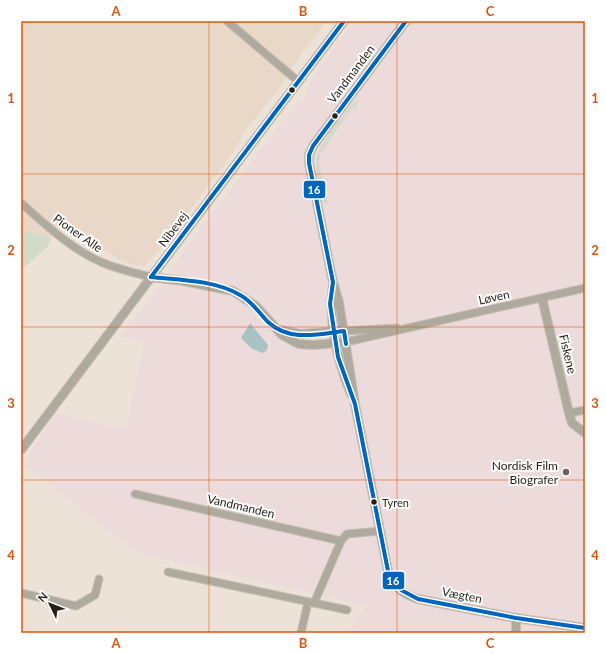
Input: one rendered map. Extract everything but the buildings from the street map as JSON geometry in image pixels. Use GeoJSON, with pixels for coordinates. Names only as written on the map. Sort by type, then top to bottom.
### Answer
{"type":"FeatureCollection","features":[{"type":"Feature","properties":{"kind":"street"},"geometry":{"type":"LineString","coordinates":[[227,21],[299,82]]}},
{"type":"Feature","properties":{"kind":"street","name":"Nibevej"},"geometry":{"type":"LineString","coordinates":[[21,450],[344,21]]}},
{"type":"Feature","properties":{"kind":"street","name":"Vandmanden"},"geometry":{"type":"LineString","coordinates":[[380,531],[355,404],[344,331],[309,163],[309,155],[313,146],[406,21]]}},
{"type":"Feature","properties":{"kind":"street","name":"Pioner Alle"},"geometry":{"type":"LineString","coordinates":[[21,203],[66,241],[100,262],[128,272],[152,277]]}},
{"type":"Feature","properties":{"kind":"street"},"geometry":{"type":"LineString","coordinates":[[152,277],[183,281],[233,291],[256,306],[276,328],[290,340],[299,344],[308,345],[346,342]]}},
{"type":"Feature","properties":{"kind":"street","name":"Vandmanden"},"geometry":{"type":"LineString","coordinates":[[333,282],[330,304],[334,332],[342,373],[355,404]]}},
{"type":"Feature","properties":{"kind":"street","name":"Løven"},"geometry":{"type":"LineString","coordinates":[[346,342],[585,288]]}},
{"type":"Feature","properties":{"kind":"street","name":"Fiskene"},"geometry":{"type":"LineString","coordinates":[[542,298],[572,423],[585,434]]}},
{"type":"Feature","properties":{"kind":"street","name":"Løven"},"geometry":{"type":"LineString","coordinates":[[344,331],[367,328],[407,327]]}},
{"type":"Feature","properties":{"kind":"street"},"geometry":{"type":"LineString","coordinates":[[276,328],[292,334],[344,331]]}},
{"type":"Feature","properties":{"kind":"street"},"geometry":{"type":"LineString","coordinates":[[569,413],[585,410]]}},
{"type":"Feature","properties":{"kind":"street","name":"Vandmanden"},"geometry":{"type":"LineString","coordinates":[[135,494],[341,541]]}},
{"type":"Feature","properties":{"kind":"street"},"geometry":{"type":"LineString","coordinates":[[301,633],[311,603],[341,541],[347,534],[380,531]]}},
{"type":"Feature","properties":{"kind":"street","name":"Vægten"},"geometry":{"type":"LineString","coordinates":[[380,531],[389,576],[395,587],[405,594],[418,599],[516,618],[585,628]]}},
{"type":"Feature","properties":{"kind":"street"},"geometry":{"type":"LineString","coordinates":[[168,572],[347,610]]}},
{"type":"Feature","properties":{"kind":"street"},"geometry":{"type":"LineString","coordinates":[[21,593],[76,606],[95,595],[99,579]]}},
{"type":"Feature","properties":{"kind":"street"},"geometry":{"type":"LineString","coordinates":[[516,618],[516,633]]}},
{"type":"Feature","properties":{"kind":"shaded area"},"geometry":{"type":"Polygon","coordinates":[[[21,21],[326,21],[298,59],[279,89],[244,132],[233,153],[169,238],[145,266],[133,265],[119,259],[62,224],[51,238],[21,229],[21,21]]]}},
{"type":"Feature","properties":{"kind":"shaded area"},"geometry":{"type":"Polygon","coordinates":[[[354,21],[585,21],[585,633],[346,633],[367,606],[138,553],[23,464],[56,413],[126,430],[145,341],[119,336],[156,293],[187,246],[300,100],[303,101],[308,94],[305,92],[315,74],[354,21]]]}},
{"type":"Feature","properties":{"kind":"green space"},"geometry":{"type":"Polygon","coordinates":[[[360,99],[355,108],[358,110],[357,111],[352,108],[320,155],[319,163],[328,204],[326,204],[323,202],[317,175],[317,159],[319,152],[327,137],[338,122],[354,102],[360,99]]]}},
{"type":"Feature","properties":{"kind":"green space"},"geometry":{"type":"Polygon","coordinates":[[[21,229],[51,238],[48,246],[21,270],[21,229]]]}},
{"type":"Feature","properties":{"kind":"water"},"geometry":{"type":"Polygon","coordinates":[[[250,323],[268,345],[267,350],[263,353],[252,349],[241,338],[250,323]]]}},
{"type":"Feature","properties":{"kind":"transit line","name":"16"},"geometry":{"type":"LineString","coordinates":[[151,277],[344,21]]}},
{"type":"Feature","properties":{"kind":"transit line","name":"16"},"geometry":{"type":"LineString","coordinates":[[406,21],[313,146],[309,155],[309,163],[333,282],[330,304],[338,357],[355,404],[389,576],[401,590],[418,599],[516,618],[585,628]]}},
{"type":"Feature","properties":{"kind":"transit line","name":"16"},"geometry":{"type":"LineString","coordinates":[[151,277],[220,286],[244,298],[276,328],[285,332],[304,335],[344,331],[346,344]]}},
{"type":"Feature","properties":{"kind":"place","name":"Nordisk Film Biografer"},"geometry":{"type":"Point","coordinates":[566,472]}},
{"type":"Feature","properties":{"kind":"place","name":"Tyren"},"geometry":{"type":"Point","coordinates":[374,502]}}]}
